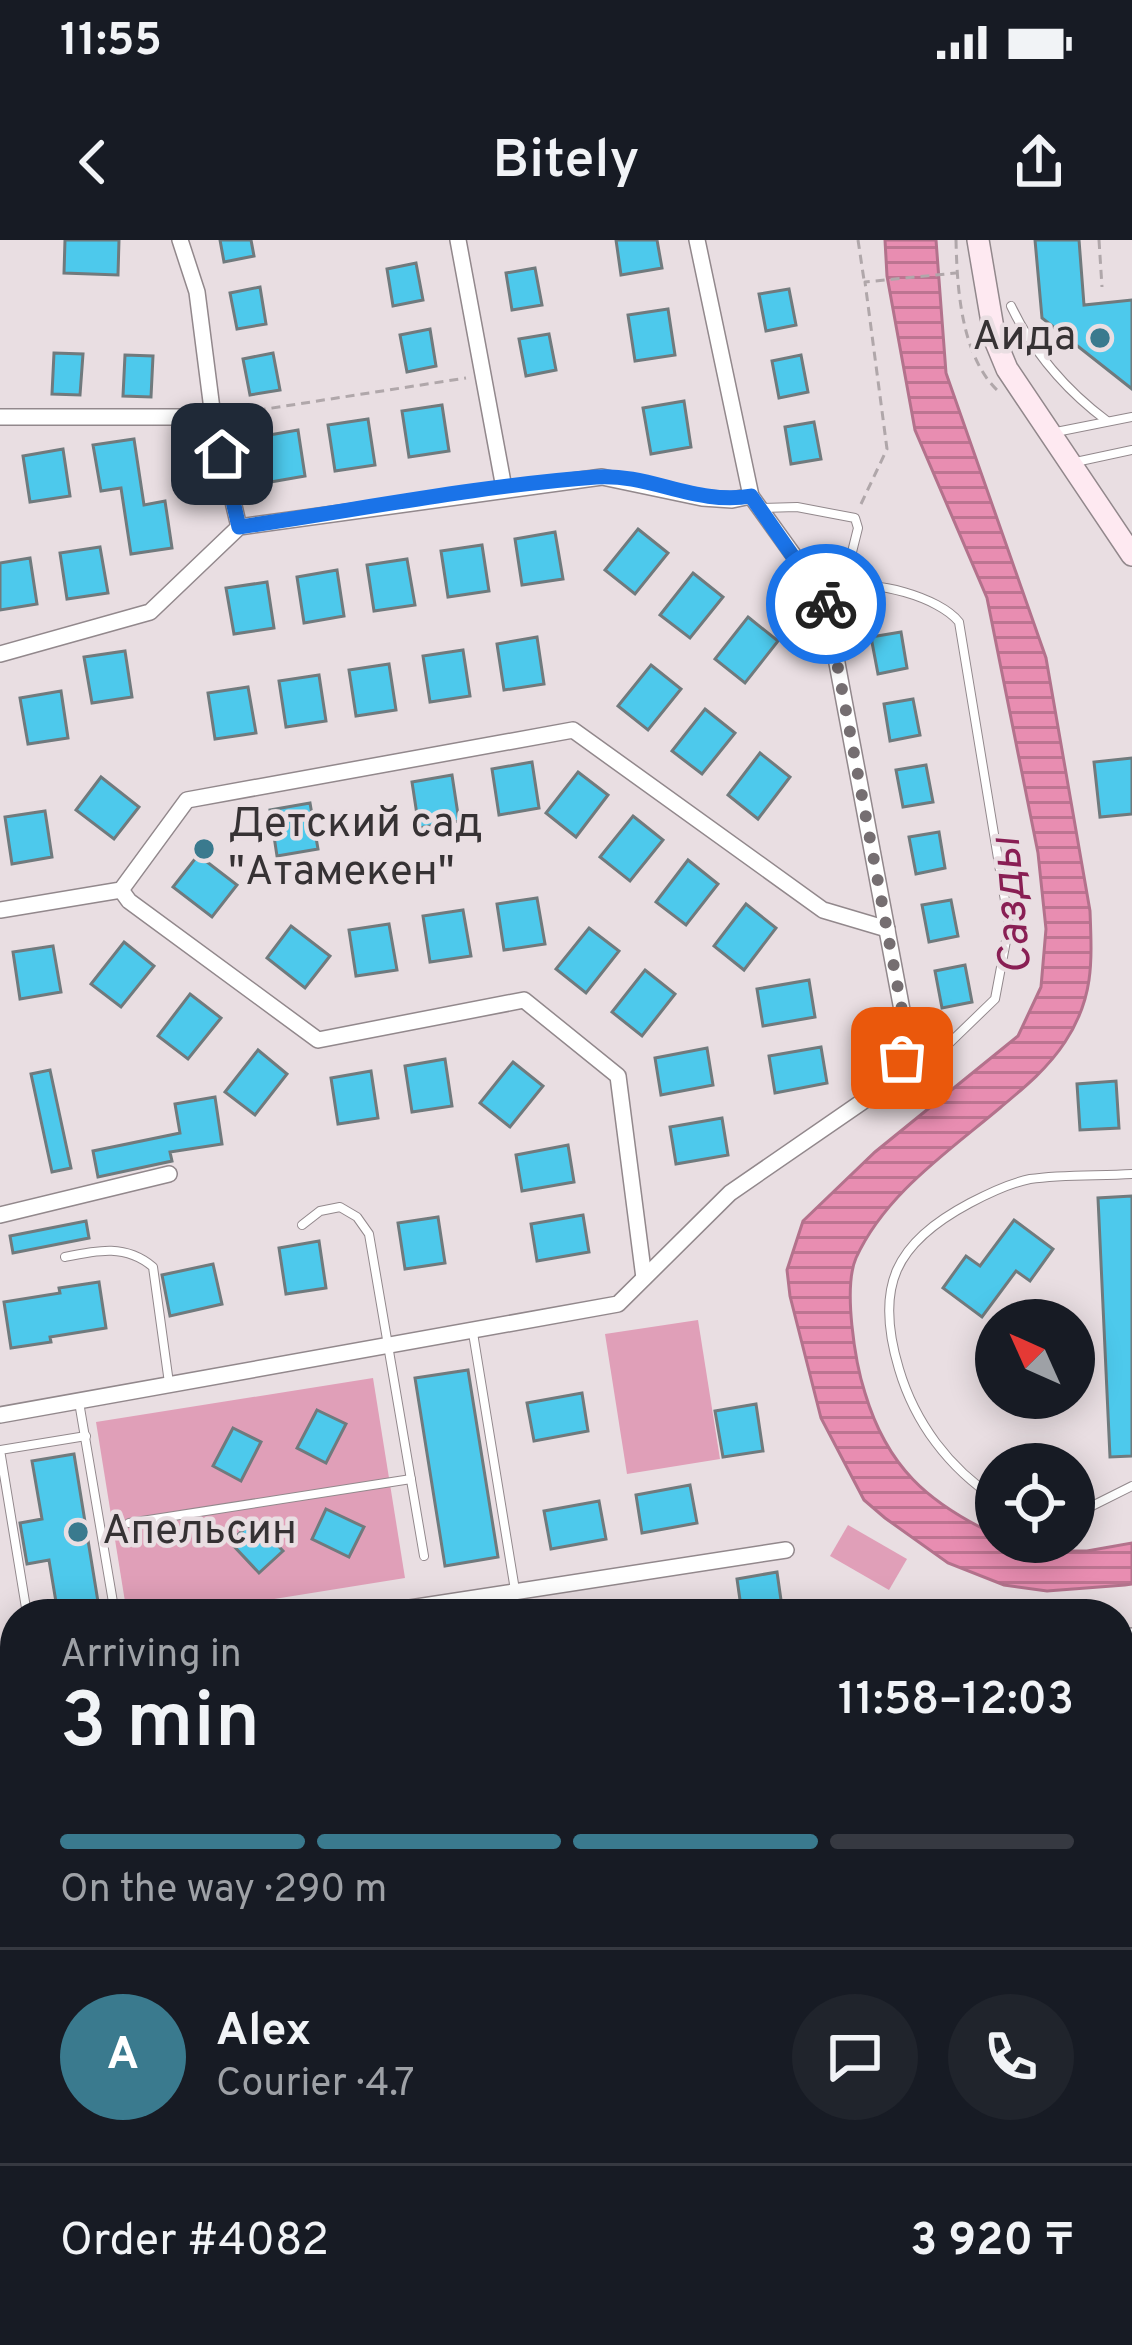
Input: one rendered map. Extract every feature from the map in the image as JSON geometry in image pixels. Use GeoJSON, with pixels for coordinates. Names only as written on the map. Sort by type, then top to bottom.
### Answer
{"type":"FeatureCollection","features":[{"type":"Feature","properties":{"kind":"street"},"geometry":{"type":"LineString","coordinates":[[180,240],[197,292],[213,417],[239,527]]}},
{"type":"Feature","properties":{"kind":"street"},"geometry":{"type":"LineString","coordinates":[[458,240],[503,488]]}},
{"type":"Feature","properties":{"kind":"street"},"geometry":{"type":"LineString","coordinates":[[0,1415],[618,1304],[730,1193],[875,1093],[905,1050],[825,599],[755,502],[698,240]]}},
{"type":"Feature","properties":{"kind":"street"},"geometry":{"type":"LineString","coordinates":[[978,240],[995,340],[1007,369],[1132,555]]}},
{"type":"Feature","properties":{"kind":"street"},"geometry":{"type":"LineString","coordinates":[[0,417],[213,417]]}},
{"type":"Feature","properties":{"kind":"street"},"geometry":{"type":"LineString","coordinates":[[0,654],[150,612],[239,527],[602,477],[702,498],[755,502]]}},
{"type":"Feature","properties":{"kind":"street"},"geometry":{"type":"LineString","coordinates":[[0,910],[121,890],[187,800],[573,730],[823,910],[887,929]]}},
{"type":"Feature","properties":{"kind":"street"},"geometry":{"type":"LineString","coordinates":[[121,890],[129,901],[318,1040],[524,1000],[618,1076],[644,1278]]}},
{"type":"Feature","properties":{"kind":"street"},"geometry":{"type":"LineString","coordinates":[[0,1215],[169,1174]]}},
{"type":"Feature","properties":{"kind":"street"},"geometry":{"type":"LineString","coordinates":[[469,1599],[786,1550]]}},
{"type":"Feature","properties":{"kind":"lane"},"geometry":{"type":"LineString","coordinates":[[1011,306],[1028,340],[1058,376],[1107,421]]}},
{"type":"Feature","properties":{"kind":"lane"},"geometry":{"type":"LineString","coordinates":[[1049,434],[1132,417]]}},
{"type":"Feature","properties":{"kind":"lane"},"geometry":{"type":"LineString","coordinates":[[1070,463],[1132,450]]}},
{"type":"Feature","properties":{"kind":"lane"},"geometry":{"type":"LineString","coordinates":[[755,502],[855,518],[858,528],[843,587]]}},
{"type":"Feature","properties":{"kind":"lane"},"geometry":{"type":"LineString","coordinates":[[825,599],[843,587],[902,590],[950,610],[959,622],[1009,925],[995,999],[935,1057],[919,1062],[905,1050]]}},
{"type":"Feature","properties":{"kind":"lane"},"geometry":{"type":"LineString","coordinates":[[975,1484],[958,1472],[928,1433],[903,1385],[888,1334],[890,1285],[909,1246],[948,1215],[992,1192],[1029,1180],[1132,1174]]}},
{"type":"Feature","properties":{"kind":"lane"},"geometry":{"type":"LineString","coordinates":[[302,1225],[320,1211],[340,1207],[357,1217],[369,1234],[424,1556]]}},
{"type":"Feature","properties":{"kind":"lane"},"geometry":{"type":"LineString","coordinates":[[65,1256],[115,1248],[153,1267],[169,1384]]}},
{"type":"Feature","properties":{"kind":"lane"},"geometry":{"type":"LineString","coordinates":[[472,1330],[515,1592]]}},
{"type":"Feature","properties":{"kind":"lane"},"geometry":{"type":"LineString","coordinates":[[78,1401],[113,1599]]}},
{"type":"Feature","properties":{"kind":"lane"},"geometry":{"type":"LineString","coordinates":[[25,1599],[0,1450],[86,1436]]}},
{"type":"Feature","properties":{"kind":"lane"},"geometry":{"type":"LineString","coordinates":[[129,1523],[411,1479]]}},
{"type":"Feature","properties":{"kind":"lane"},"geometry":{"type":"LineString","coordinates":[[1095,1504],[1132,1486]]}},
{"type":"Feature","properties":{"kind":"lane"},"geometry":{"type":"LineString","coordinates":[[0,1543],[15,1540]]}},
{"type":"Feature","properties":{"kind":"path"},"geometry":{"type":"LineString","coordinates":[[855,518],[887,449],[858,240]]}},
{"type":"Feature","properties":{"kind":"path"},"geometry":{"type":"LineString","coordinates":[[1099,240],[1102,287]]}},
{"type":"Feature","properties":{"kind":"path"},"geometry":{"type":"LineString","coordinates":[[865,282],[956,273]]}},
{"type":"Feature","properties":{"kind":"path"},"geometry":{"type":"LineString","coordinates":[[213,417],[482,376]]}},
{"type":"Feature","properties":{"kind":"green space"},"geometry":{"type":"Polygon","coordinates":[[[698,1320],[720,1459],[627,1474],[605,1334],[698,1320]]]}},
{"type":"Feature","properties":{"kind":"green space"},"geometry":{"type":"Polygon","coordinates":[[[373,1378],[405,1578],[274,1599],[125,1599],[96,1422],[373,1378]]]}},
{"type":"Feature","properties":{"kind":"green space"},"geometry":{"type":"Polygon","coordinates":[[[848,1525],[907,1559],[889,1590],[830,1556],[848,1525]]]}},
{"type":"Feature","properties":{"kind":"shaded area"},"geometry":{"type":"Polygon","coordinates":[[[885,240],[936,240],[946,373],[1046,658],[1090,911],[1091,963],[1081,1010],[1051,1060],[920,1175],[868,1235],[852,1271],[858,1363],[874,1419],[898,1462],[930,1496],[975,1524],[975,1563],[1095,1563],[1095,1550],[1132,1543],[1132,1584],[1047,1591],[1004,1585],[948,1563],[885,1518],[864,1500],[821,1418],[790,1296],[787,1270],[803,1221],[875,1152],[1018,1036],[1041,987],[1046,929],[1038,853],[987,598],[915,430],[887,276],[885,240]]]}},
{"type":"Feature","properties":{"kind":"building"},"geometry":{"type":"Polygon","coordinates":[[[65,240],[119,240],[118,275],[64,273],[65,240]]]}},
{"type":"Feature","properties":{"kind":"building"},"geometry":{"type":"Polygon","coordinates":[[[220,240],[251,240],[254,256],[224,262],[220,240]]]}},
{"type":"Feature","properties":{"kind":"building"},"geometry":{"type":"Polygon","coordinates":[[[616,240],[657,240],[662,268],[621,275],[616,240]]]}},
{"type":"Feature","properties":{"kind":"building","name":"Аида"},"geometry":{"type":"Polygon","coordinates":[[[1035,240],[1079,240],[1084,305],[1132,300],[1132,389],[1042,318],[1035,240]]]}},
{"type":"Feature","properties":{"kind":"building"},"geometry":{"type":"Polygon","coordinates":[[[416,263],[423,300],[393,306],[387,269],[416,263]]]}},
{"type":"Feature","properties":{"kind":"building"},"geometry":{"type":"Polygon","coordinates":[[[535,268],[542,305],[512,310],[506,273],[535,268]]]}},
{"type":"Feature","properties":{"kind":"building"},"geometry":{"type":"Polygon","coordinates":[[[260,287],[266,324],[237,329],[230,293],[260,287]]]}},
{"type":"Feature","properties":{"kind":"building"},"geometry":{"type":"Polygon","coordinates":[[[789,289],[796,325],[766,331],[759,294],[789,289]]]}},
{"type":"Feature","properties":{"kind":"building"},"geometry":{"type":"Polygon","coordinates":[[[668,309],[675,355],[635,361],[628,315],[668,309]]]}},
{"type":"Feature","properties":{"kind":"building"},"geometry":{"type":"Polygon","coordinates":[[[430,329],[436,366],[407,372],[400,335],[430,329]]]}},
{"type":"Feature","properties":{"kind":"building"},"geometry":{"type":"Polygon","coordinates":[[[549,334],[556,370],[526,376],[519,339],[549,334]]]}},
{"type":"Feature","properties":{"kind":"building"},"geometry":{"type":"Polygon","coordinates":[[[54,353],[83,354],[80,395],[52,394],[54,353]]]}},
{"type":"Feature","properties":{"kind":"building"},"geometry":{"type":"Polygon","coordinates":[[[273,353],[280,390],[250,395],[243,359],[273,353]]]}},
{"type":"Feature","properties":{"kind":"building"},"geometry":{"type":"Polygon","coordinates":[[[125,355],[153,356],[151,397],[123,396],[125,355]]]}},
{"type":"Feature","properties":{"kind":"building"},"geometry":{"type":"Polygon","coordinates":[[[801,355],[808,392],[779,398],[772,361],[801,355]]]}},
{"type":"Feature","properties":{"kind":"building"},"geometry":{"type":"Polygon","coordinates":[[[684,401],[691,447],[651,454],[643,408],[684,401]]]}},
{"type":"Feature","properties":{"kind":"building"},"geometry":{"type":"Polygon","coordinates":[[[442,405],[449,451],[409,457],[402,411],[442,405]]]}},
{"type":"Feature","properties":{"kind":"building"},"geometry":{"type":"Polygon","coordinates":[[[368,419],[375,465],[335,471],[328,425],[368,419]]]}},
{"type":"Feature","properties":{"kind":"building"},"geometry":{"type":"Polygon","coordinates":[[[814,422],[821,459],[791,464],[785,427],[814,422]]]}},
{"type":"Feature","properties":{"kind":"building"},"geometry":{"type":"Polygon","coordinates":[[[298,430],[305,476],[265,483],[258,437],[298,430]]]}},
{"type":"Feature","properties":{"kind":"building"},"geometry":{"type":"Polygon","coordinates":[[[134,439],[144,505],[165,501],[172,548],[131,554],[121,488],[101,491],[93,445],[134,439]]]}},
{"type":"Feature","properties":{"kind":"building"},"geometry":{"type":"Polygon","coordinates":[[[63,449],[70,496],[30,502],[23,456],[63,449]]]}},
{"type":"Feature","properties":{"kind":"building"},"geometry":{"type":"Polygon","coordinates":[[[638,529],[668,553],[635,594],[605,570],[638,529]]]}},
{"type":"Feature","properties":{"kind":"building"},"geometry":{"type":"Polygon","coordinates":[[[555,532],[563,579],[522,585],[515,539],[555,532]]]}},
{"type":"Feature","properties":{"kind":"building"},"geometry":{"type":"Polygon","coordinates":[[[482,545],[489,591],[448,597],[441,551],[482,545]]]}},
{"type":"Feature","properties":{"kind":"building"},"geometry":{"type":"Polygon","coordinates":[[[100,547],[108,593],[67,599],[60,553],[100,547]]]}},
{"type":"Feature","properties":{"kind":"building"},"geometry":{"type":"Polygon","coordinates":[[[30,558],[37,604],[0,610],[0,563],[30,558]]]}},
{"type":"Feature","properties":{"kind":"building"},"geometry":{"type":"Polygon","coordinates":[[[407,559],[415,605],[374,611],[367,565],[407,559]]]}},
{"type":"Feature","properties":{"kind":"building"},"geometry":{"type":"Polygon","coordinates":[[[337,570],[344,616],[304,623],[297,577],[337,570]]]}},
{"type":"Feature","properties":{"kind":"building"},"geometry":{"type":"Polygon","coordinates":[[[693,573],[723,597],[690,638],[660,615],[693,573]]]}},
{"type":"Feature","properties":{"kind":"building"},"geometry":{"type":"Polygon","coordinates":[[[267,582],[274,628],[234,634],[226,588],[267,582]]]}},
{"type":"Feature","properties":{"kind":"building"},"geometry":{"type":"Polygon","coordinates":[[[748,617],[778,641],[745,683],[715,659],[748,617]]]}},
{"type":"Feature","properties":{"kind":"building"},"geometry":{"type":"Polygon","coordinates":[[[901,632],[907,668],[878,674],[871,637],[901,632]]]}},
{"type":"Feature","properties":{"kind":"building"},"geometry":{"type":"Polygon","coordinates":[[[537,637],[544,684],[504,690],[497,644],[537,637]]]}},
{"type":"Feature","properties":{"kind":"building"},"geometry":{"type":"Polygon","coordinates":[[[463,650],[470,696],[430,702],[423,656],[463,650]]]}},
{"type":"Feature","properties":{"kind":"building"},"geometry":{"type":"Polygon","coordinates":[[[125,651],[132,697],[92,703],[84,657],[125,651]]]}},
{"type":"Feature","properties":{"kind":"building"},"geometry":{"type":"Polygon","coordinates":[[[389,664],[396,710],[356,716],[349,670],[389,664]]]}},
{"type":"Feature","properties":{"kind":"building"},"geometry":{"type":"Polygon","coordinates":[[[651,665],[681,689],[648,730],[618,706],[651,665]]]}},
{"type":"Feature","properties":{"kind":"building"},"geometry":{"type":"Polygon","coordinates":[[[319,675],[326,721],[286,727],[279,681],[319,675]]]}},
{"type":"Feature","properties":{"kind":"building"},"geometry":{"type":"Polygon","coordinates":[[[248,687],[256,733],[215,739],[208,693],[248,687]]]}},
{"type":"Feature","properties":{"kind":"building"},"geometry":{"type":"Polygon","coordinates":[[[61,691],[68,738],[28,744],[20,698],[61,691]]]}},
{"type":"Feature","properties":{"kind":"building"},"geometry":{"type":"Polygon","coordinates":[[[913,699],[920,735],[890,741],[884,704],[913,699]]]}},
{"type":"Feature","properties":{"kind":"building"},"geometry":{"type":"Polygon","coordinates":[[[705,709],[735,733],[702,774],[672,751],[705,709]]]}},
{"type":"Feature","properties":{"kind":"building"},"geometry":{"type":"Polygon","coordinates":[[[760,753],[790,777],[758,819],[728,795],[760,753]]]}},
{"type":"Feature","properties":{"kind":"building"},"geometry":{"type":"Polygon","coordinates":[[[1132,758],[1132,814],[1100,817],[1094,762],[1132,758]]]}},
{"type":"Feature","properties":{"kind":"building"},"geometry":{"type":"Polygon","coordinates":[[[532,762],[539,808],[499,815],[492,769],[532,762]]]}},
{"type":"Feature","properties":{"kind":"building"},"geometry":{"type":"Polygon","coordinates":[[[926,765],[933,802],[903,807],[896,770],[926,765]]]}},
{"type":"Feature","properties":{"kind":"building"},"geometry":{"type":"Polygon","coordinates":[[[578,772],[608,795],[576,837],[546,813],[578,772]]]}},
{"type":"Feature","properties":{"kind":"building"},"geometry":{"type":"Polygon","coordinates":[[[452,775],[459,821],[419,828],[412,782],[452,775]]]}},
{"type":"Feature","properties":{"kind":"building"},"geometry":{"type":"Polygon","coordinates":[[[101,777],[139,807],[114,839],[76,810],[101,777]]]}},
{"type":"Feature","properties":{"kind":"building"},"geometry":{"type":"Polygon","coordinates":[[[310,803],[318,849],[277,856],[270,810],[310,803]]]}},
{"type":"Feature","properties":{"kind":"building"},"geometry":{"type":"Polygon","coordinates":[[[45,811],[52,857],[12,864],[5,817],[45,811]]]}},
{"type":"Feature","properties":{"kind":"building"},"geometry":{"type":"Polygon","coordinates":[[[633,816],[663,840],[630,881],[600,857],[633,816]]]}},
{"type":"Feature","properties":{"kind":"building"},"geometry":{"type":"Polygon","coordinates":[[[939,832],[945,868],[916,874],[909,837],[939,832]]]}},
{"type":"Feature","properties":{"kind":"building"},"geometry":{"type":"Polygon","coordinates":[[[198,855],[237,885],[212,917],[173,887],[198,855]]]}},
{"type":"Feature","properties":{"kind":"building"},"geometry":{"type":"Polygon","coordinates":[[[688,860],[718,884],[686,925],[656,902],[688,860]]]}},
{"type":"Feature","properties":{"kind":"building"},"geometry":{"type":"Polygon","coordinates":[[[537,898],[545,944],[504,950],[497,904],[537,898]]]}},
{"type":"Feature","properties":{"kind":"building"},"geometry":{"type":"Polygon","coordinates":[[[951,900],[958,936],[929,942],[922,905],[951,900]]]}},
{"type":"Feature","properties":{"kind":"building"},"geometry":{"type":"Polygon","coordinates":[[[746,904],[776,928],[744,970],[714,946],[746,904]]]}},
{"type":"Feature","properties":{"kind":"building"},"geometry":{"type":"Polygon","coordinates":[[[463,910],[471,956],[430,962],[423,916],[463,910]]]}},
{"type":"Feature","properties":{"kind":"building"},"geometry":{"type":"Polygon","coordinates":[[[389,924],[397,970],[356,976],[349,930],[389,924]]]}},
{"type":"Feature","properties":{"kind":"building"},"geometry":{"type":"Polygon","coordinates":[[[291,926],[330,956],[305,988],[267,958],[291,926]]]}},
{"type":"Feature","properties":{"kind":"building"},"geometry":{"type":"Polygon","coordinates":[[[589,928],[619,951],[586,993],[556,969],[589,928]]]}},
{"type":"Feature","properties":{"kind":"building"},"geometry":{"type":"Polygon","coordinates":[[[124,942],[154,966],[121,1007],[91,984],[124,942]]]}},
{"type":"Feature","properties":{"kind":"building"},"geometry":{"type":"Polygon","coordinates":[[[53,946],[61,992],[20,999],[13,952],[53,946]]]}},
{"type":"Feature","properties":{"kind":"building"},"geometry":{"type":"Polygon","coordinates":[[[965,965],[972,1002],[942,1008],[935,971],[965,965]]]}},
{"type":"Feature","properties":{"kind":"building"},"geometry":{"type":"Polygon","coordinates":[[[645,970],[675,994],[642,1036],[612,1012],[645,970]]]}},
{"type":"Feature","properties":{"kind":"building"},"geometry":{"type":"Polygon","coordinates":[[[809,980],[815,1017],[763,1026],[757,989],[809,980]]]}},
{"type":"Feature","properties":{"kind":"building"},"geometry":{"type":"Polygon","coordinates":[[[190,994],[221,1018],[188,1059],[158,1036],[190,994]]]}},
{"type":"Feature","properties":{"kind":"building"},"geometry":{"type":"Polygon","coordinates":[[[821,1047],[827,1083],[775,1093],[769,1056],[821,1047]]]}},
{"type":"Feature","properties":{"kind":"building"},"geometry":{"type":"Polygon","coordinates":[[[707,1048],[713,1085],[661,1095],[655,1058],[707,1048]]]}},
{"type":"Feature","properties":{"kind":"building"},"geometry":{"type":"Polygon","coordinates":[[[258,1050],[287,1074],[255,1115],[225,1092],[258,1050]]]}},
{"type":"Feature","properties":{"kind":"building"},"geometry":{"type":"Polygon","coordinates":[[[445,1059],[452,1106],[412,1112],[405,1066],[445,1059]]]}},
{"type":"Feature","properties":{"kind":"building"},"geometry":{"type":"Polygon","coordinates":[[[513,1062],[543,1086],[510,1127],[480,1103],[513,1062]]]}},
{"type":"Feature","properties":{"kind":"building"},"geometry":{"type":"Polygon","coordinates":[[[50,1070],[71,1168],[52,1172],[31,1074],[50,1070]]]}},
{"type":"Feature","properties":{"kind":"building"},"geometry":{"type":"Polygon","coordinates":[[[371,1071],[378,1118],[338,1124],[331,1078],[371,1071]]]}},
{"type":"Feature","properties":{"kind":"building"},"geometry":{"type":"Polygon","coordinates":[[[1116,1081],[1119,1128],[1080,1130],[1077,1084],[1116,1081]]]}},
{"type":"Feature","properties":{"kind":"building"},"geometry":{"type":"Polygon","coordinates":[[[215,1097],[222,1144],[170,1152],[172,1161],[98,1177],[93,1151],[180,1133],[175,1104],[215,1097]]]}},
{"type":"Feature","properties":{"kind":"building"},"geometry":{"type":"Polygon","coordinates":[[[722,1118],[728,1155],[676,1164],[670,1127],[722,1118]]]}},
{"type":"Feature","properties":{"kind":"building"},"geometry":{"type":"Polygon","coordinates":[[[568,1145],[574,1182],[522,1191],[516,1155],[568,1145]]]}},
{"type":"Feature","properties":{"kind":"building"},"geometry":{"type":"Polygon","coordinates":[[[1132,1196],[1132,1456],[1110,1457],[1098,1198],[1132,1196]]]}},
{"type":"Feature","properties":{"kind":"building"},"geometry":{"type":"Polygon","coordinates":[[[583,1215],[589,1252],[537,1261],[531,1224],[583,1215]]]}},
{"type":"Feature","properties":{"kind":"building"},"geometry":{"type":"Polygon","coordinates":[[[438,1217],[445,1263],[405,1269],[398,1223],[438,1217]]]}},
{"type":"Feature","properties":{"kind":"building"},"geometry":{"type":"Polygon","coordinates":[[[1014,1220],[1053,1249],[1030,1281],[1016,1271],[995,1299],[975,1299],[975,1312],[943,1288],[966,1256],[980,1266],[1014,1220]]]}},
{"type":"Feature","properties":{"kind":"building"},"geometry":{"type":"Polygon","coordinates":[[[86,1221],[89,1238],[13,1253],[10,1236],[86,1221]]]}},
{"type":"Feature","properties":{"kind":"building"},"geometry":{"type":"Polygon","coordinates":[[[319,1241],[326,1288],[286,1294],[279,1248],[319,1241]]]}},
{"type":"Feature","properties":{"kind":"building"},"geometry":{"type":"Polygon","coordinates":[[[213,1264],[222,1304],[170,1316],[162,1275],[213,1264]]]}},
{"type":"Feature","properties":{"kind":"building"},"geometry":{"type":"Polygon","coordinates":[[[99,1282],[106,1328],[11,1348],[4,1302],[99,1282]]]}},
{"type":"Feature","properties":{"kind":"building"},"geometry":{"type":"Polygon","coordinates":[[[468,1370],[498,1557],[445,1566],[415,1378],[468,1370]]]}},
{"type":"Feature","properties":{"kind":"building"},"geometry":{"type":"Polygon","coordinates":[[[582,1393],[588,1431],[534,1441],[527,1403],[582,1393]]]}},
{"type":"Feature","properties":{"kind":"building"},"geometry":{"type":"Polygon","coordinates":[[[756,1404],[763,1451],[723,1457],[715,1411],[756,1404]]]}},
{"type":"Feature","properties":{"kind":"building"},"geometry":{"type":"Polygon","coordinates":[[[317,1410],[346,1424],[326,1463],[297,1448],[317,1410]]]}},
{"type":"Feature","properties":{"kind":"building"},"geometry":{"type":"Polygon","coordinates":[[[233,1428],[261,1442],[241,1481],[213,1466],[233,1428]]]}},
{"type":"Feature","properties":{"kind":"building"},"geometry":{"type":"Polygon","coordinates":[[[74,1454],[98,1599],[56,1599],[49,1560],[27,1564],[20,1523],[42,1519],[32,1461],[74,1454]]]}},
{"type":"Feature","properties":{"kind":"building"},"geometry":{"type":"Polygon","coordinates":[[[690,1485],[697,1523],[642,1533],[636,1495],[690,1485]]]}},
{"type":"Feature","properties":{"kind":"building"},"geometry":{"type":"Polygon","coordinates":[[[599,1501],[606,1539],[551,1549],[544,1511],[599,1501]]]}},
{"type":"Feature","properties":{"kind":"building"},"geometry":{"type":"Polygon","coordinates":[[[326,1509],[364,1527],[349,1557],[312,1539],[326,1509]]]}},
{"type":"Feature","properties":{"kind":"building"},"geometry":{"type":"Polygon","coordinates":[[[254,1520],[283,1551],[259,1573],[230,1542],[254,1520]]]}},
{"type":"Feature","properties":{"kind":"building"},"geometry":{"type":"Polygon","coordinates":[[[777,1572],[781,1599],[740,1599],[737,1579],[777,1572]]]}},
{"type":"Feature","properties":{"kind":"way so far"},"geometry":{"type":"LineString","coordinates":[[826,604],[908,1042],[902,1058]]}},
{"type":"Feature","properties":{"kind":"place","name":"Аида"},"geometry":{"type":"Point","coordinates":[1100,338]}},
{"type":"Feature","properties":{"kind":"place","name":"Детский сад \"Атамекен\""},"geometry":{"type":"Point","coordinates":[204,849]}},
{"type":"Feature","properties":{"kind":"place","name":"Апельсин"},"geometry":{"type":"Point","coordinates":[78,1532]}},
{"type":"Feature","properties":{"kind":"route"},"geometry":{"type":"LineString","coordinates":[[222,454],[239,527],[602,477],[702,498],[751,496],[826,604]]}},
{"type":"Feature","properties":{"kind":"water label","name":"Сазды"},"geometry":{"type":"Point","coordinates":[1013,906]}}]}
